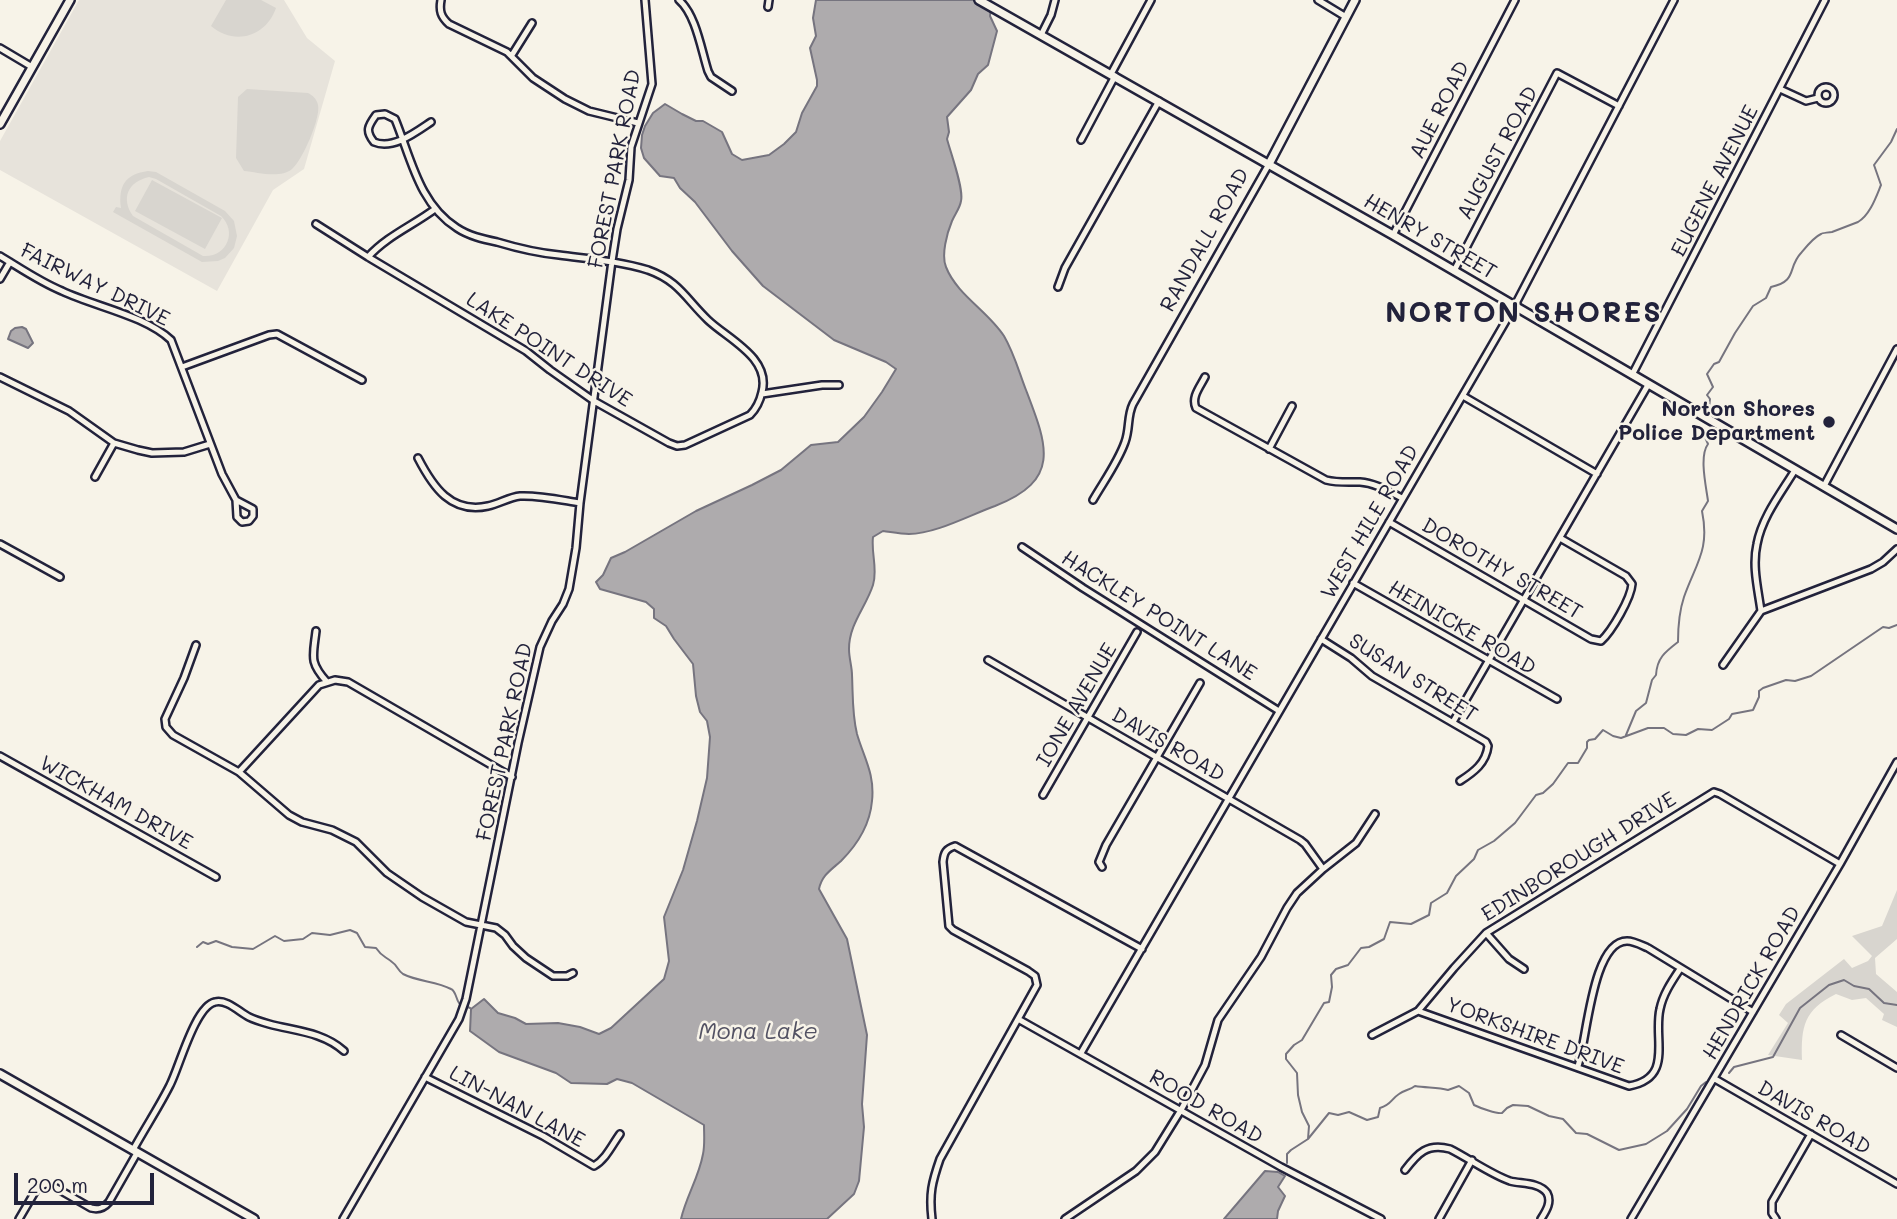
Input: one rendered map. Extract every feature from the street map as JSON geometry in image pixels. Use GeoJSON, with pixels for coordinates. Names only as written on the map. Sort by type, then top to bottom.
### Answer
{"type":"FeatureCollection","features":[{"type":"Feature","properties":{"kind":"street"},"geometry":{"type":"LineString","coordinates":[[0,124],[70,0]]}},
{"type":"Feature","properties":{"kind":"street"},"geometry":{"type":"LineString","coordinates":[[441,0],[442,18],[449,24],[512,55],[533,78],[565,99],[589,111],[638,123]]}},
{"type":"Feature","properties":{"kind":"street","name":"FOREST PARK ROAD"},"geometry":{"type":"LineString","coordinates":[[343,1219],[461,1015],[540,647],[569,589],[617,229],[629,180],[631,147],[652,84],[645,0]]}},
{"type":"Feature","properties":{"kind":"street"},"geometry":{"type":"LineString","coordinates":[[679,0],[694,22],[711,77],[732,91]]}},
{"type":"Feature","properties":{"kind":"street","name":"HENRY STREET"},"geometry":{"type":"LineString","coordinates":[[979,0],[1393,235],[1897,529]]}},
{"type":"Feature","properties":{"kind":"street"},"geometry":{"type":"LineString","coordinates":[[1041,35],[1055,0]]}},
{"type":"Feature","properties":{"kind":"street"},"geometry":{"type":"LineString","coordinates":[[1082,140],[1151,0]]}},
{"type":"Feature","properties":{"kind":"street"},"geometry":{"type":"LineString","coordinates":[[1318,0],[1346,17]]}},
{"type":"Feature","properties":{"kind":"street","name":"RANDALL ROAD"},"geometry":{"type":"LineString","coordinates":[[1093,500],[1125,443],[1133,404],[1269,164],[1355,0]]}},
{"type":"Feature","properties":{"kind":"street","name":"AUE ROAD"},"geometry":{"type":"LineString","coordinates":[[1393,235],[1515,0]]}},
{"type":"Feature","properties":{"kind":"street","name":"WEST HILE ROAD"},"geometry":{"type":"LineString","coordinates":[[1081,1053],[1514,307],[1674,0]]}},
{"type":"Feature","properties":{"kind":"street","name":"EUGENE AVENUE"},"geometry":{"type":"LineString","coordinates":[[1632,375],[1825,0]]}},
{"type":"Feature","properties":{"kind":"street"},"geometry":{"type":"LineString","coordinates":[[512,55],[532,23]]}},
{"type":"Feature","properties":{"kind":"street"},"geometry":{"type":"LineString","coordinates":[[0,48],[32,67]]}},
{"type":"Feature","properties":{"kind":"street","name":"AUGUST ROAD"},"geometry":{"type":"LineString","coordinates":[[1454,271],[1558,73],[1619,106]]}},
{"type":"Feature","properties":{"kind":"street"},"geometry":{"type":"LineString","coordinates":[[1780,89],[1806,101],[1818,98]]}},
{"type":"Feature","properties":{"kind":"street"},"geometry":{"type":"LineString","coordinates":[[1058,287],[1065,268],[1159,101]]}},
{"type":"Feature","properties":{"kind":"street"},"geometry":{"type":"LineString","coordinates":[[431,122],[413,134],[401,139],[387,145],[374,142],[368,131],[368,125],[376,116],[385,114],[395,119],[401,139],[412,166],[435,209],[457,228],[474,236],[555,255],[612,261],[650,271],[673,282],[706,318],[755,360],[764,379],[762,394],[839,385]]}},
{"type":"Feature","properties":{"kind":"street"},"geometry":{"type":"LineString","coordinates":[[368,257],[379,245],[435,209]]}},
{"type":"Feature","properties":{"kind":"street","name":"LAKE POINT DRIVE"},"geometry":{"type":"LineString","coordinates":[[316,224],[526,351],[594,401],[677,446],[685,445],[750,415],[762,394]]}},
{"type":"Feature","properties":{"kind":"street","name":"FAIRWAY DRIVE"},"geometry":{"type":"LineString","coordinates":[[0,256],[62,291],[160,330],[171,340],[222,474],[236,500]]}},
{"type":"Feature","properties":{"kind":"street"},"geometry":{"type":"LineString","coordinates":[[0,279],[9,262]]}},
{"type":"Feature","properties":{"kind":"street"},"geometry":{"type":"LineString","coordinates":[[182,367],[277,334],[362,380]]}},
{"type":"Feature","properties":{"kind":"street"},"geometry":{"type":"LineString","coordinates":[[1824,486],[1897,349]]}},
{"type":"Feature","properties":{"kind":"street"},"geometry":{"type":"LineString","coordinates":[[0,377],[69,411],[114,443],[138,450],[167,453],[184,452],[210,444]]}},
{"type":"Feature","properties":{"kind":"street"},"geometry":{"type":"LineString","coordinates":[[1205,377],[1195,396],[1196,408],[1326,480],[1336,483],[1373,484],[1402,498]]}},
{"type":"Feature","properties":{"kind":"street"},"geometry":{"type":"LineString","coordinates":[[1453,722],[1648,385]]}},
{"type":"Feature","properties":{"kind":"street"},"geometry":{"type":"LineString","coordinates":[[1463,396],[1597,474]]}},
{"type":"Feature","properties":{"kind":"street"},"geometry":{"type":"LineString","coordinates":[[1269,449],[1292,407]]}},
{"type":"Feature","properties":{"kind":"street"},"geometry":{"type":"LineString","coordinates":[[95,477],[114,443]]}},
{"type":"Feature","properties":{"kind":"street"},"geometry":{"type":"LineString","coordinates":[[418,458],[436,490],[461,505],[482,508],[518,496],[580,503]]}},
{"type":"Feature","properties":{"kind":"street"},"geometry":{"type":"LineString","coordinates":[[1761,611],[1756,571],[1757,545],[1762,527],[1794,470]]}},
{"type":"Feature","properties":{"kind":"street","name":"DOROTHY STREET"},"geometry":{"type":"LineString","coordinates":[[1389,522],[1591,639],[1601,640],[1608,635],[1632,589],[1632,584],[1626,576],[1560,538]]}},
{"type":"Feature","properties":{"kind":"street"},"geometry":{"type":"LineString","coordinates":[[0,544],[60,577]]}},
{"type":"Feature","properties":{"kind":"street","name":"HACKLEY POINT LANE"},"geometry":{"type":"LineString","coordinates":[[1022,547],[1279,711]]}},
{"type":"Feature","properties":{"kind":"street"},"geometry":{"type":"LineString","coordinates":[[1723,665],[1761,611],[1871,569],[1884,562],[1897,549]]}},
{"type":"Feature","properties":{"kind":"street","name":"HEINICKE ROAD"},"geometry":{"type":"LineString","coordinates":[[1353,583],[1556,699]]}},
{"type":"Feature","properties":{"kind":"street"},"geometry":{"type":"LineString","coordinates":[[316,631],[314,663],[316,670],[327,682]]}},
{"type":"Feature","properties":{"kind":"street","name":"IONE AVENUE"},"geometry":{"type":"LineString","coordinates":[[1044,795],[1137,632]]}},
{"type":"Feature","properties":{"kind":"street","name":"SUSAN STREET"},"geometry":{"type":"LineString","coordinates":[[1321,639],[1351,658],[1372,676],[1486,742],[1488,746],[1483,762],[1460,781]]}},
{"type":"Feature","properties":{"kind":"street"},"geometry":{"type":"LineString","coordinates":[[196,645],[165,719],[166,727],[173,735],[239,772],[289,815],[354,841],[387,873],[411,890],[466,922],[496,928],[526,958],[553,976],[573,973]]}},
{"type":"Feature","properties":{"kind":"street","name":"DAVIS ROAD"},"geometry":{"type":"LineString","coordinates":[[988,660],[1305,844],[1323,869]]}},
{"type":"Feature","properties":{"kind":"street"},"geometry":{"type":"LineString","coordinates":[[239,772],[318,685],[335,680],[348,682],[512,777]]}},
{"type":"Feature","properties":{"kind":"street"},"geometry":{"type":"LineString","coordinates":[[1102,867],[1099,862],[1106,845],[1200,683]]}},
{"type":"Feature","properties":{"kind":"street","name":"WICKHAM DRIVE"},"geometry":{"type":"LineString","coordinates":[[0,756],[216,877]]}},
{"type":"Feature","properties":{"kind":"street","name":"HENDRICK ROAD"},"geometry":{"type":"LineString","coordinates":[[1631,1219],[1715,1079],[1897,762]]}},
{"type":"Feature","properties":{"kind":"street","name":"EDINBOROUGH DRIVE"},"geometry":{"type":"LineString","coordinates":[[1371,1035],[1418,1011],[1486,933],[1714,792],[1840,864]]}},
{"type":"Feature","properties":{"kind":"street"},"geometry":{"type":"LineString","coordinates":[[1065,1219],[1147,1161],[1159,1146],[1205,1065],[1218,1020],[1261,957],[1297,893],[1356,844],[1375,814]]}},
{"type":"Feature","properties":{"kind":"street"},"geometry":{"type":"LineString","coordinates":[[932,1219],[932,1183],[940,1159],[1037,985],[1035,976],[1028,971],[949,926],[944,853],[955,846],[1142,949]]}},
{"type":"Feature","properties":{"kind":"street"},"geometry":{"type":"LineString","coordinates":[[1486,933],[1509,958],[1524,969]]}},
{"type":"Feature","properties":{"kind":"street"},"geometry":{"type":"LineString","coordinates":[[1578,1066],[1598,971],[1613,945],[1626,941],[1648,948],[1753,1012]]}},
{"type":"Feature","properties":{"kind":"street","name":"YORKSHIRE DRIVE"},"geometry":{"type":"LineString","coordinates":[[1418,1011],[1629,1086],[1648,1080],[1656,1070],[1660,1006],[1680,969]]}},
{"type":"Feature","properties":{"kind":"street"},"geometry":{"type":"LineString","coordinates":[[19,1219],[36,1190],[45,1184],[92,1208],[104,1207],[109,1202],[170,1086],[187,1041],[200,1016],[213,1002],[227,1004],[251,1018],[269,1024],[325,1038],[344,1051]]}},
{"type":"Feature","properties":{"kind":"street","name":"ROOD ROAD"},"geometry":{"type":"LineString","coordinates":[[1018,1019],[1281,1167],[1381,1219]]}},
{"type":"Feature","properties":{"kind":"street"},"geometry":{"type":"LineString","coordinates":[[1841,1035],[1897,1068]]}},
{"type":"Feature","properties":{"kind":"street"},"geometry":{"type":"LineString","coordinates":[[0,1074],[254,1219]]}},
{"type":"Feature","properties":{"kind":"street","name":"LIN-NAN LANE"},"geometry":{"type":"LineString","coordinates":[[425,1077],[542,1136],[594,1166],[607,1155],[620,1133]]}},
{"type":"Feature","properties":{"kind":"street","name":"DAVIS ROAD"},"geometry":{"type":"LineString","coordinates":[[1715,1079],[1897,1184]]}},
{"type":"Feature","properties":{"kind":"street"},"geometry":{"type":"LineString","coordinates":[[1776,1219],[1772,1213],[1772,1202],[1811,1134]]}},
{"type":"Feature","properties":{"kind":"street"},"geometry":{"type":"LineString","coordinates":[[1405,1170],[1415,1156],[1427,1149],[1440,1146],[1450,1149],[1507,1180],[1539,1186],[1548,1195],[1549,1201],[1541,1219]]}},
{"type":"Feature","properties":{"kind":"street"},"geometry":{"type":"LineString","coordinates":[[1438,1219],[1472,1160]]}},
{"type":"Feature","properties":{"kind":"shaded area"},"geometry":{"type":"Polygon","coordinates":[[[79,0],[284,0],[307,38],[335,61],[304,169],[273,190],[217,291],[0,170],[0,141],[79,0]]]}},
{"type":"Feature","properties":{"kind":"shaded area"},"geometry":{"type":"Polygon","coordinates":[[[226,0],[261,0],[276,8],[265,26],[257,32],[239,37],[229,36],[211,26],[226,0]]]}},
{"type":"Feature","properties":{"kind":"shaded area"},"geometry":{"type":"Polygon","coordinates":[[[247,89],[308,93],[317,101],[317,119],[310,139],[301,157],[287,172],[275,174],[244,171],[236,158],[238,97],[247,89]]]}},
{"type":"Feature","properties":{"kind":"shaded area"},"geometry":{"type":"Polygon","coordinates":[[[156,172],[225,211],[234,221],[237,236],[234,248],[225,258],[202,262],[113,212],[116,207],[121,208],[121,193],[125,182],[140,173],[156,172]],[[142,179],[131,187],[127,203],[133,216],[203,256],[218,253],[227,243],[229,236],[229,229],[221,216],[156,179],[142,179]]]}},
{"type":"Feature","properties":{"kind":"shaded area"},"geometry":{"type":"Polygon","coordinates":[[[152,180],[222,218],[205,249],[135,211],[152,180]]]}},
{"type":"Feature","properties":{"kind":"shaded area"},"geometry":{"type":"Polygon","coordinates":[[[1897,890],[1897,939],[1875,958],[1876,974],[1897,992],[1897,1027],[1882,1020],[1884,1014],[1866,998],[1852,1000],[1836,994],[1817,1006],[1807,1020],[1802,1038],[1802,1060],[1768,1055],[1788,1023],[1779,1015],[1786,1004],[1844,959],[1852,968],[1868,961],[1872,956],[1852,936],[1882,926],[1897,890]]]}},
{"type":"Feature","properties":{"kind":"water","name":"Mona Lake"},"geometry":{"type":"Polygon","coordinates":[[[816,0],[989,0],[990,16],[997,31],[988,65],[978,74],[971,90],[947,117],[947,139],[961,196],[944,250],[945,262],[957,286],[990,319],[1008,342],[1039,428],[1044,459],[1040,472],[1031,485],[995,506],[930,531],[909,534],[883,531],[873,537],[874,579],[852,632],[849,649],[855,727],[872,783],[871,809],[858,841],[825,876],[819,889],[847,939],[867,1035],[862,1104],[864,1127],[859,1181],[854,1194],[827,1219],[681,1219],[701,1162],[704,1125],[632,1083],[617,1079],[607,1084],[571,1083],[556,1073],[499,1052],[470,1031],[471,1009],[484,999],[498,1013],[526,1024],[558,1023],[599,1034],[611,1028],[664,979],[669,961],[664,917],[683,870],[697,821],[707,778],[710,737],[707,721],[700,712],[696,696],[693,664],[666,626],[654,618],[654,609],[646,602],[600,589],[596,582],[603,575],[611,558],[696,511],[781,470],[811,445],[838,442],[864,417],[896,369],[886,362],[834,340],[763,286],[674,178],[660,176],[644,158],[641,148],[645,126],[653,113],[665,104],[722,132],[732,154],[742,160],[769,155],[784,144],[796,132],[802,113],[817,86],[810,48],[816,36],[813,18],[816,0]]]}},
{"type":"Feature","properties":{"kind":"water"},"geometry":{"type":"Polygon","coordinates":[[[22,327],[26,329],[33,343],[28,348],[8,339],[11,331],[22,327]]]}},
{"type":"Feature","properties":{"kind":"water"},"geometry":{"type":"Polygon","coordinates":[[[1265,1171],[1278,1172],[1285,1176],[1278,1187],[1285,1196],[1277,1219],[1224,1219],[1265,1171]]]}},
{"type":"Feature","properties":{"kind":"waterway"},"geometry":{"type":"LineString","coordinates":[[1709,408],[1710,399],[1707,395],[1713,387],[1707,374],[1714,364],[1719,362],[1753,306],[1766,298],[1771,287],[1789,278],[1797,259],[1816,237],[1858,222],[1869,210],[1881,185],[1874,165],[1897,129]]}},
{"type":"Feature","properties":{"kind":"waterway"},"geometry":{"type":"LineString","coordinates":[[1626,735],[1636,711],[1646,703],[1660,660],[1678,642],[1682,603],[1703,546],[1702,511],[1708,501],[1704,463],[1708,444],[1704,435],[1708,430]]}},
{"type":"Feature","properties":{"kind":"waterway"},"geometry":{"type":"LineString","coordinates":[[1308,1139],[1309,1126],[1298,1095],[1297,1073],[1286,1059],[1286,1054],[1302,1040],[1324,1003],[1329,1002],[1331,975],[1336,969],[1348,965],[1361,948],[1384,939],[1390,922],[1411,924],[1429,915],[1431,903],[1447,893],[1456,876],[1474,859],[1478,850],[1494,841],[1515,823],[1536,795],[1543,793],[1553,784],[1568,763],[1578,763],[1589,740],[1595,739],[1603,730],[1621,738],[1648,728],[1664,728],[1673,734],[1686,735],[1698,729],[1712,730],[1732,714],[1753,710],[1759,691],[1763,688],[1786,680],[1795,681],[1811,676],[1883,627],[1897,625]]}},
{"type":"Feature","properties":{"kind":"waterway"},"geometry":{"type":"LineString","coordinates":[[197,947],[203,942],[208,944],[216,941],[232,947],[253,949],[275,936],[284,941],[303,939],[312,933],[330,935],[350,930],[357,933],[365,947],[376,948],[403,974],[451,989],[459,1003],[470,1008]]}},
{"type":"Feature","properties":{"kind":"waterway"},"geometry":{"type":"LineString","coordinates":[[1729,1073],[1734,1067],[1773,1057],[1800,1008],[1829,985],[1844,980],[1854,986],[1869,989],[1884,1003],[1897,1005]]}},
{"type":"Feature","properties":{"kind":"waterway"},"geometry":{"type":"LineString","coordinates":[[1287,1163],[1287,1154],[1308,1139],[1329,1113],[1338,1115],[1349,1112],[1367,1120],[1378,1117],[1380,1108],[1415,1086],[1448,1090],[1459,1086],[1469,1093],[1474,1105],[1496,1113],[1502,1113],[1513,1105],[1528,1106],[1563,1119],[1576,1133],[1587,1134],[1619,1150],[1646,1144],[1667,1131],[1706,1082]]}},
{"type":"Feature","properties":{"kind":"place","name":"Norton Shores Police Department"},"geometry":{"type":"Point","coordinates":[1829,422]}},
{"type":"Feature","properties":{"kind":"district","name":"NORTON SHORES"},"geometry":{"type":"Point","coordinates":[1524,313]}}]}
